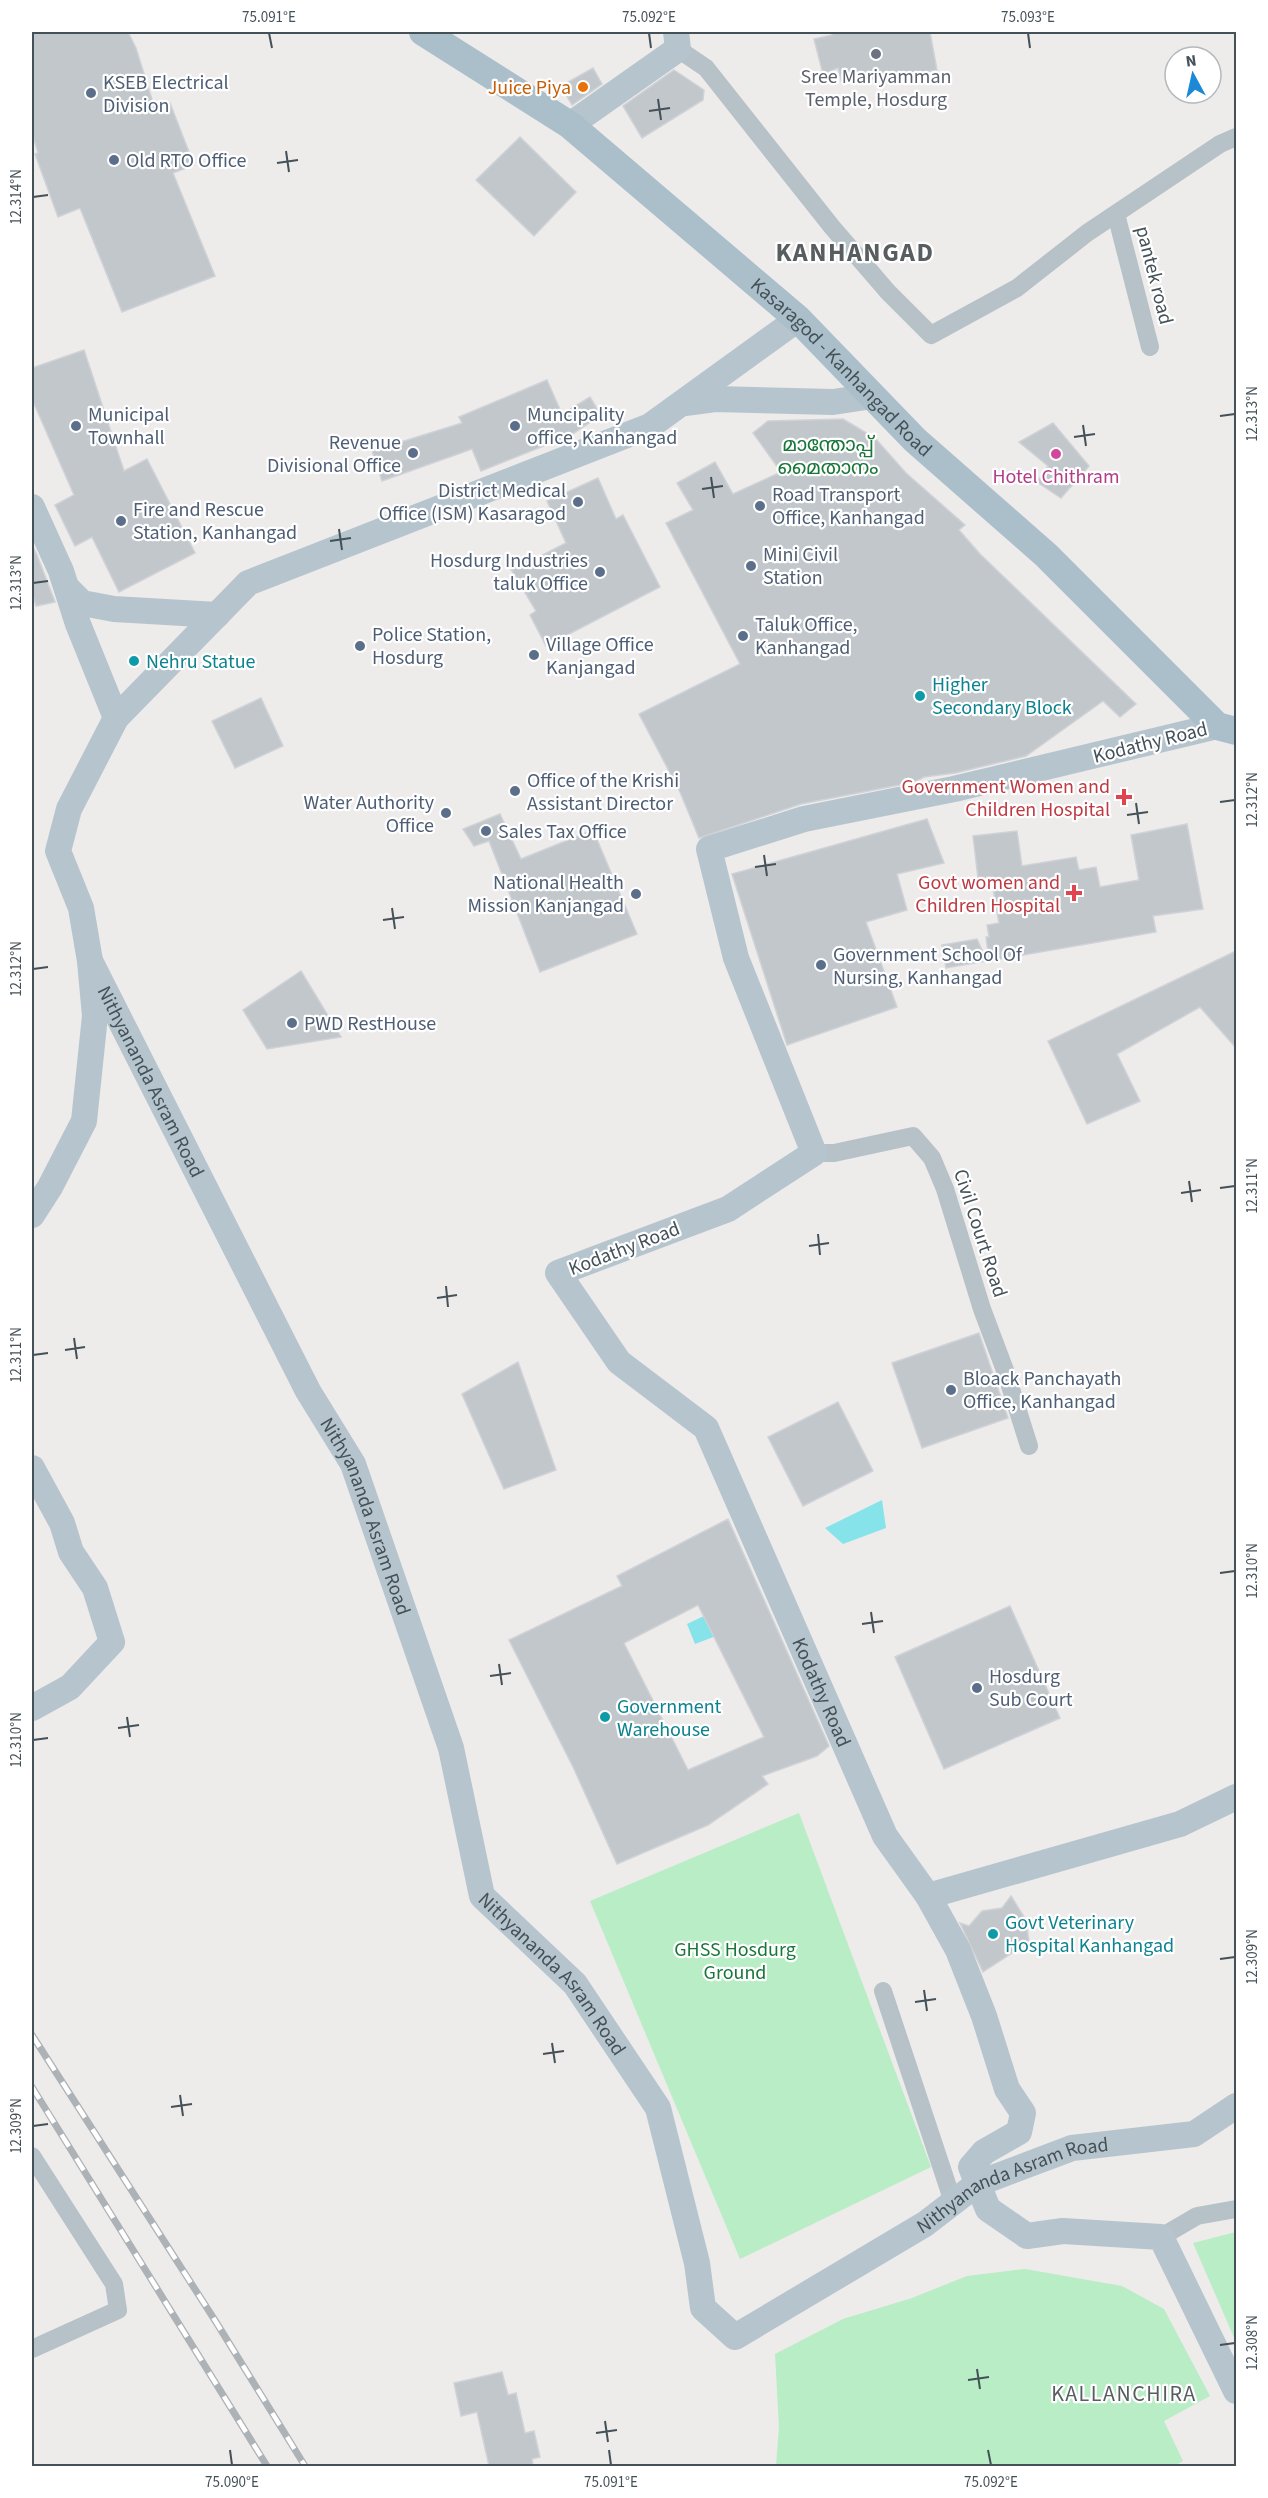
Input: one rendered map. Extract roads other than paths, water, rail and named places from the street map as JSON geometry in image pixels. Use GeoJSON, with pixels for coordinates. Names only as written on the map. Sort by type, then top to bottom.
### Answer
{"type":"FeatureCollection","features":[{"type":"Feature","properties":{"kind":"main road","name":"Kasaragod - Kanhangad Road"},"geometry":{"type":"LineString","coordinates":[[423,32],[570,125],[798,318],[915,440],[1046,555],[1227,729]]}},
{"type":"Feature","properties":{"kind":"street"},"geometry":{"type":"LineString","coordinates":[[570,125],[677,40],[706,68],[825,220],[888,292],[931,335],[1017,288],[1116,214],[1220,144],[1236,137]]}},
{"type":"Feature","properties":{"kind":"street","name":"pantek road"},"geometry":{"type":"LineString","coordinates":[[1116,214],[1150,347]]}},
{"type":"Feature","properties":{"kind":"street"},"geometry":{"type":"LineString","coordinates":[[32,1215],[50,1187],[84,1121],[95,1016],[90,961],[81,908],[58,852],[69,809],[116,718],[248,583],[650,426],[798,318]]}},
{"type":"Feature","properties":{"kind":"street"},"geometry":{"type":"LineString","coordinates":[[681,404],[715,399],[832,402],[873,396]]}},
{"type":"Feature","properties":{"kind":"street"},"geometry":{"type":"LineString","coordinates":[[32,507],[67,588],[78,624],[116,718]]}},
{"type":"Feature","properties":{"kind":"street"},"geometry":{"type":"LineString","coordinates":[[67,588],[82,603],[114,609],[217,615]]}},
{"type":"Feature","properties":{"kind":"street","name":"Kodathy Road"},"geometry":{"type":"LineString","coordinates":[[928,1896],[885,1836],[706,1428],[619,1362],[558,1274],[728,1209],[814,1153],[736,958],[709,849],[804,819],[954,789],[1227,729]]}},
{"type":"Feature","properties":{"kind":"street","name":"Nithyananda Asram Road"},"geometry":{"type":"LineString","coordinates":[[90,961],[308,1391],[353,1464],[451,1748],[482,1896],[576,1984],[658,2108],[697,2264],[703,2308],[735,2337],[925,2224],[977,2184],[1072,2148],[1194,2134],[1236,2106]]}},
{"type":"Feature","properties":{"kind":"street","name":"Civil Court Road"},"geometry":{"type":"LineString","coordinates":[[814,1153],[834,1153],[913,1136],[932,1158],[945,1189],[982,1309],[1006,1373],[1029,1446]]}},
{"type":"Feature","properties":{"kind":"street"},"geometry":{"type":"LineString","coordinates":[[32,1468],[62,1522],[71,1552],[95,1588],[112,1642],[69,1687],[32,1708]]}},
{"type":"Feature","properties":{"kind":"street"},"geometry":{"type":"LineString","coordinates":[[1236,1797],[1180,1824],[928,1896],[958,1950],[984,2016],[1007,2090],[1023,2113],[1019,2132],[984,2152],[971,2167],[988,2210],[1027,2236],[1063,2231],[1161,2237],[1197,2216],[1236,2209]]}},
{"type":"Feature","properties":{"kind":"street"},"geometry":{"type":"LineString","coordinates":[[883,1991],[953,2202]]}},
{"type":"Feature","properties":{"kind":"street"},"geometry":{"type":"LineString","coordinates":[[32,2156],[114,2284],[118,2310],[32,2349]]}},
{"type":"Feature","properties":{"kind":"street"},"geometry":{"type":"LineString","coordinates":[[1161,2237],[1236,2391]]}},
{"type":"Feature","properties":{"kind":"water"},"geometry":{"type":"Polygon","coordinates":[[[882,1500],[886,1528],[843,1544],[825,1528],[882,1500]]]}},
{"type":"Feature","properties":{"kind":"water"},"geometry":{"type":"Polygon","coordinates":[[[746,1596],[758,1620],[695,1644],[687,1624],[746,1596]]]}},
{"type":"Feature","properties":{"kind":"railway"},"geometry":{"type":"LineString","coordinates":[[32,2035],[216,2322],[305,2466]]}},
{"type":"Feature","properties":{"kind":"railway"},"geometry":{"type":"LineString","coordinates":[[32,2087],[267,2466]]}},
{"type":"Feature","properties":{"kind":"place","name":"Sree Mariyamman Temple, Hosdurg"},"geometry":{"type":"Point","coordinates":[876,54]}},
{"type":"Feature","properties":{"kind":"place","name":"Juice Piya"},"geometry":{"type":"Point","coordinates":[583,87]}},
{"type":"Feature","properties":{"kind":"place","name":"KSEB Electrical Division"},"geometry":{"type":"Point","coordinates":[91,93]}},
{"type":"Feature","properties":{"kind":"place","name":"Old RTO Office"},"geometry":{"type":"Point","coordinates":[114,160]}},
{"type":"Feature","properties":{"kind":"place","name":"Municipal Townhall"},"geometry":{"type":"Point","coordinates":[76,426]}},
{"type":"Feature","properties":{"kind":"place","name":"Muncipality office, Kanhangad"},"geometry":{"type":"Point","coordinates":[515,426]}},
{"type":"Feature","properties":{"kind":"place","name":"Revenue Divisional Office"},"geometry":{"type":"Point","coordinates":[413,453]}},
{"type":"Feature","properties":{"kind":"place","name":"Hotel Chithram"},"geometry":{"type":"Point","coordinates":[1056,454]}},
{"type":"Feature","properties":{"kind":"place","name":"District Medical Office (ISM) Kasaragod"},"geometry":{"type":"Point","coordinates":[578,502]}},
{"type":"Feature","properties":{"kind":"place","name":"Road Transport Office, Kanhangad"},"geometry":{"type":"Point","coordinates":[760,506]}},
{"type":"Feature","properties":{"kind":"place","name":"Fire and Rescue Station, Kanhangad"},"geometry":{"type":"Point","coordinates":[121,521]}},
{"type":"Feature","properties":{"kind":"place","name":"Mini Civil Station"},"geometry":{"type":"Point","coordinates":[751,566]}},
{"type":"Feature","properties":{"kind":"place","name":"Hosdurg Industries taluk Office"},"geometry":{"type":"Point","coordinates":[600,572]}},
{"type":"Feature","properties":{"kind":"place","name":"Taluk Office, Kanhangad"},"geometry":{"type":"Point","coordinates":[743,636]}},
{"type":"Feature","properties":{"kind":"place","name":"Police Station, Hosdurg"},"geometry":{"type":"Point","coordinates":[360,646]}},
{"type":"Feature","properties":{"kind":"place","name":"Village Office Kanjangad"},"geometry":{"type":"Point","coordinates":[534,655]}},
{"type":"Feature","properties":{"kind":"place","name":"Nehru Statue"},"geometry":{"type":"Point","coordinates":[134,661]}},
{"type":"Feature","properties":{"kind":"place","name":"Higher Secondary Block"},"geometry":{"type":"Point","coordinates":[920,696]}},
{"type":"Feature","properties":{"kind":"place","name":"Office of the Krishi Assistant Director"},"geometry":{"type":"Point","coordinates":[515,791]}},
{"type":"Feature","properties":{"kind":"place","name":"Government Women and Children Hospital"},"geometry":{"type":"Point","coordinates":[1124,797]}},
{"type":"Feature","properties":{"kind":"place","name":"Water Authority Office"},"geometry":{"type":"Point","coordinates":[446,813]}},
{"type":"Feature","properties":{"kind":"place","name":"Sales Tax Office"},"geometry":{"type":"Point","coordinates":[486,831]}},
{"type":"Feature","properties":{"kind":"place","name":"Govt women and Children Hospital"},"geometry":{"type":"Point","coordinates":[1074,893]}},
{"type":"Feature","properties":{"kind":"place","name":"National Health Mission Kanjangad"},"geometry":{"type":"Point","coordinates":[636,894]}},
{"type":"Feature","properties":{"kind":"place","name":"Government School Of Nursing, Kanhangad"},"geometry":{"type":"Point","coordinates":[821,965]}},
{"type":"Feature","properties":{"kind":"place","name":"PWD RestHouse"},"geometry":{"type":"Point","coordinates":[292,1023]}},
{"type":"Feature","properties":{"kind":"place","name":"Bloack Panchayath Office, Kanhangad"},"geometry":{"type":"Point","coordinates":[951,1390]}},
{"type":"Feature","properties":{"kind":"place","name":"Hosdurg Sub Court"},"geometry":{"type":"Point","coordinates":[977,1688]}},
{"type":"Feature","properties":{"kind":"place","name":"Government Warehouse"},"geometry":{"type":"Point","coordinates":[605,1717]}},
{"type":"Feature","properties":{"kind":"place","name":"Govt Veterinary Hospital Kanhangad"},"geometry":{"type":"Point","coordinates":[993,1934]}},
{"type":"Feature","properties":{"kind":"district","name":"KANHANGAD"},"geometry":{"type":"Point","coordinates":[855,252]}},
{"type":"Feature","properties":{"kind":"district","name":"KALLANCHIRA"},"geometry":{"type":"Point","coordinates":[1124,2393]}},
{"type":"Feature","properties":{"kind":"park label","name":"മാന്തോപ്പ് മൈതാനം"},"geometry":{"type":"Point","coordinates":[828,456]}},
{"type":"Feature","properties":{"kind":"park label","name":"GHSS Hosdurg Ground"},"geometry":{"type":"Point","coordinates":[735,1960]}}]}
